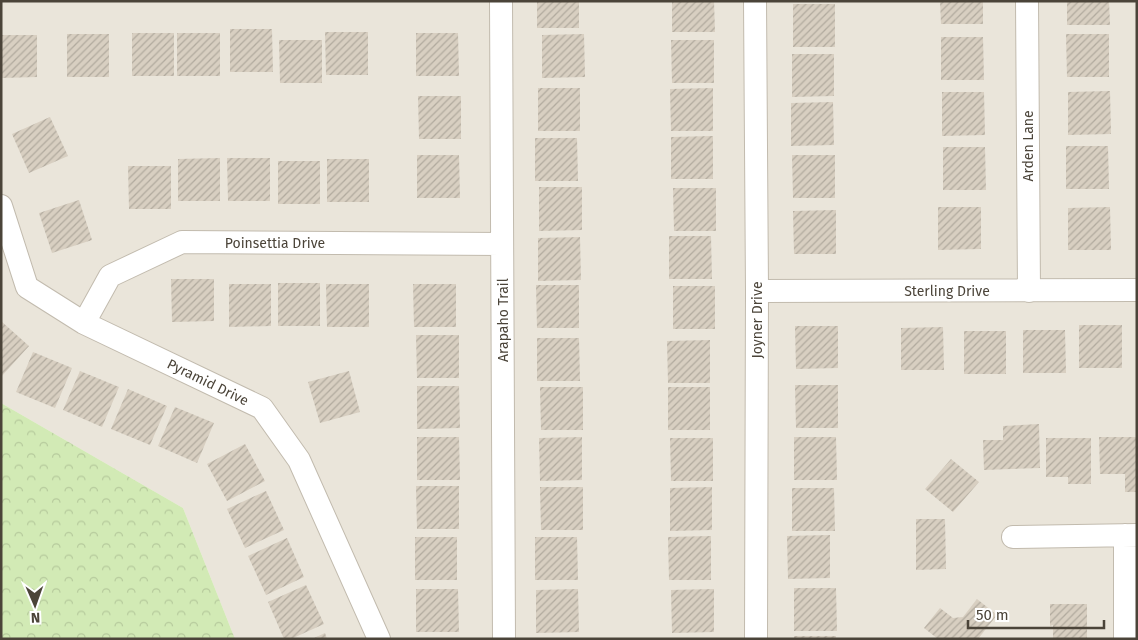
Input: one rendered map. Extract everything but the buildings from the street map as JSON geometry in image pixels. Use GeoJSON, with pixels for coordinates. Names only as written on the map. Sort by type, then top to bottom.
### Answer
{"type":"FeatureCollection","features":[{"type":"Feature","properties":{"kind":"street","name":"Arapaho Trail"},"geometry":{"type":"LineString","coordinates":[[501,1],[504,639]]}},
{"type":"Feature","properties":{"kind":"street","name":"Joyner Drive"},"geometry":{"type":"LineString","coordinates":[[755,1],[758,291],[756,639]]}},
{"type":"Feature","properties":{"kind":"street","name":"Arden Lane"},"geometry":{"type":"LineString","coordinates":[[1027,1],[1029,291]]}},
{"type":"Feature","properties":{"kind":"street","name":"Pyramid Drive"},"geometry":{"type":"LineString","coordinates":[[1,206],[27,287],[84,322],[262,408],[299,460],[379,639]]}},
{"type":"Feature","properties":{"kind":"street","name":"Poinsettia Drive"},"geometry":{"type":"LineString","coordinates":[[84,322],[110,276],[182,242],[502,244]]}},
{"type":"Feature","properties":{"kind":"street","name":"Sterling Drive"},"geometry":{"type":"LineString","coordinates":[[758,291],[1137,290]]}},
{"type":"Feature","properties":{"kind":"street"},"geometry":{"type":"LineString","coordinates":[[1013,537],[1131,535],[1125,639]]}},
{"type":"Feature","properties":{"kind":"shaded area"},"geometry":{"type":"Polygon","coordinates":[[[1,1],[1137,1],[1137,639],[235,639],[183,508],[1,403],[1,1]]]}},
{"type":"Feature","properties":{"kind":"green space"},"geometry":{"type":"Polygon","coordinates":[[[1,403],[183,508],[235,639],[1,639],[1,403]]]}}]}
